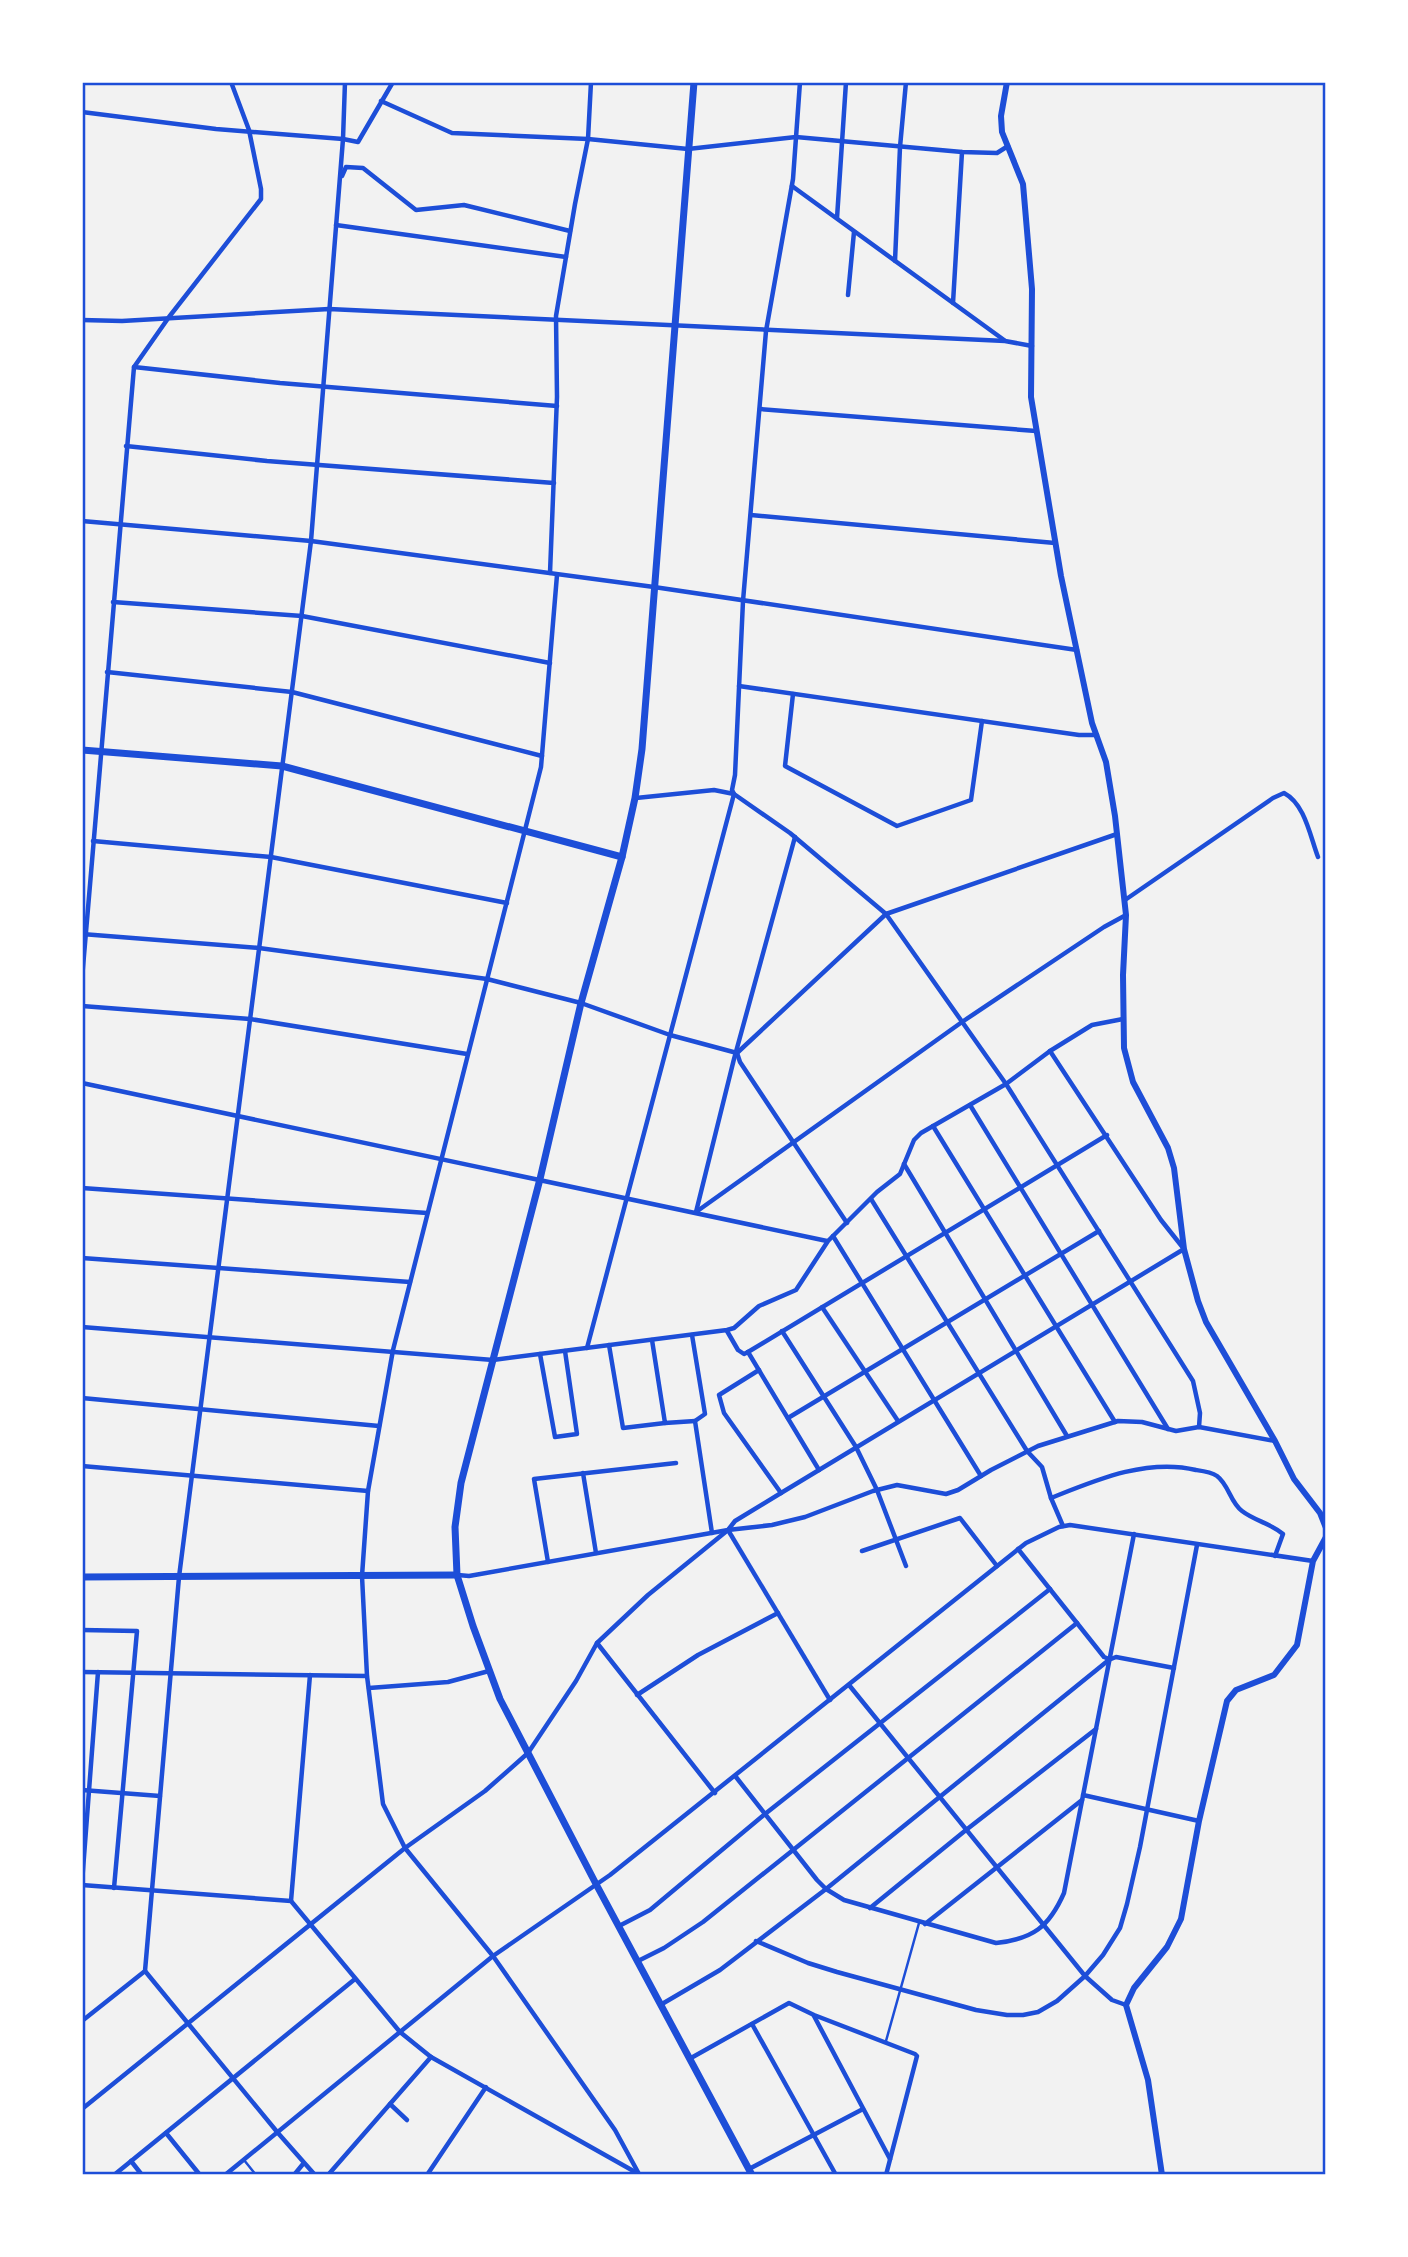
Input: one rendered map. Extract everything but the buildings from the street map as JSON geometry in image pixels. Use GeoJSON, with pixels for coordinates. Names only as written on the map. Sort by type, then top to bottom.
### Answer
{"type":"FeatureCollection","features":[{"type":"Feature","properties":{"kind":"main road"},"geometry":{"type":"LineString","coordinates":[[694,82],[642,749],[635,798],[461,1483],[456,1527],[457,1574],[500,1699],[751,2172]]}},
{"type":"Feature","properties":{"kind":"main road"},"geometry":{"type":"LineString","coordinates":[[82,750],[282,766],[622,857]]}},
{"type":"Feature","properties":{"kind":"main road"},"geometry":{"type":"LineString","coordinates":[[82,1577],[457,1574]]}},
{"type":"Feature","properties":{"kind":"street"},"geometry":{"type":"LineString","coordinates":[[82,979],[134,367],[169,317],[261,199],[249,130],[231,82]]}},
{"type":"Feature","properties":{"kind":"street"},"geometry":{"type":"LineString","coordinates":[[315,2175],[303,2164],[145,1971],[179,1577],[311,541],[343,139],[345,82]]}},
{"type":"Feature","properties":{"kind":"street"},"geometry":{"type":"LineString","coordinates":[[82,112],[216,129],[358,142],[393,82]]}},
{"type":"Feature","properties":{"kind":"street"},"geometry":{"type":"LineString","coordinates":[[550,573],[557,406],[556,320],[588,139],[591,82]]}},
{"type":"Feature","properties":{"kind":"street"},"geometry":{"type":"LineString","coordinates":[[587,1348],[734,794],[732,785],[735,775],[743,601],[766,331],[792,186],[800,82]]}},
{"type":"Feature","properties":{"kind":"street"},"geometry":{"type":"LineString","coordinates":[[836,218],[846,82]]}},
{"type":"Feature","properties":{"kind":"street"},"geometry":{"type":"LineString","coordinates":[[895,261],[906,82]]}},
{"type":"Feature","properties":{"kind":"street"},"geometry":{"type":"LineString","coordinates":[[1007,82],[1001,116],[1002,132],[1023,184],[1032,289],[1029,385],[1055,543],[1092,723],[1107,762],[1117,834],[1126,915],[1123,1019],[1127,1065],[1133,1082],[1163,1138],[1174,1168],[1184,1249],[1206,1322],[1294,1479],[1320,1513],[1326,1528]]}},
{"type":"Feature","properties":{"kind":"street"},"geometry":{"type":"LineString","coordinates":[[381,101],[452,133],[588,139],[688,149],[796,137],[962,152],[997,153],[1008,146]]}},
{"type":"Feature","properties":{"kind":"street"},"geometry":{"type":"LineString","coordinates":[[953,303],[962,152]]}},
{"type":"Feature","properties":{"kind":"street"},"geometry":{"type":"LineString","coordinates":[[340,179],[346,167],[363,168],[416,209],[464,205],[570,231]]}},
{"type":"Feature","properties":{"kind":"street"},"geometry":{"type":"LineString","coordinates":[[792,186],[1005,341]]}},
{"type":"Feature","properties":{"kind":"street"},"geometry":{"type":"LineString","coordinates":[[336,225],[566,257]]}},
{"type":"Feature","properties":{"kind":"street"},"geometry":{"type":"LineString","coordinates":[[848,295],[854,231]]}},
{"type":"Feature","properties":{"kind":"street"},"geometry":{"type":"LineString","coordinates":[[82,320],[122,321],[330,309],[1005,341],[1032,346]]}},
{"type":"Feature","properties":{"kind":"street"},"geometry":{"type":"LineString","coordinates":[[134,367],[323,387],[557,406]]}},
{"type":"Feature","properties":{"kind":"street"},"geometry":{"type":"LineString","coordinates":[[760,408],[1036,431]]}},
{"type":"Feature","properties":{"kind":"street"},"geometry":{"type":"LineString","coordinates":[[126,446],[554,483]]}},
{"type":"Feature","properties":{"kind":"street"},"geometry":{"type":"LineString","coordinates":[[751,514],[1055,543]]}},
{"type":"Feature","properties":{"kind":"street"},"geometry":{"type":"LineString","coordinates":[[82,522],[311,541],[654,587],[1078,650]]}},
{"type":"Feature","properties":{"kind":"street"},"geometry":{"type":"LineString","coordinates":[[558,575],[542,756],[526,832],[440,1158],[393,1350],[379,1426],[368,1490],[362,1576],[367,1676],[383,1804],[405,1848],[493,1956],[609,2121],[640,2174]]}},
{"type":"Feature","properties":{"kind":"street"},"geometry":{"type":"LineString","coordinates":[[113,602],[302,616],[550,663]]}},
{"type":"Feature","properties":{"kind":"street"},"geometry":{"type":"LineString","coordinates":[[107,672],[292,692],[542,756]]}},
{"type":"Feature","properties":{"kind":"street"},"geometry":{"type":"LineString","coordinates":[[739,686],[1079,736],[1097,735]]}},
{"type":"Feature","properties":{"kind":"street"},"geometry":{"type":"LineString","coordinates":[[793,694],[785,766],[897,826],[971,800],[982,721]]}},
{"type":"Feature","properties":{"kind":"street"},"geometry":{"type":"LineString","coordinates":[[635,798],[714,790],[734,794],[795,837],[886,914],[1006,1084],[1193,1381],[1200,1413],[1199,1427]]}},
{"type":"Feature","properties":{"kind":"street"},"geometry":{"type":"LineString","coordinates":[[1124,901],[1284,793],[1292,797],[1299,807],[1318,857]]}},
{"type":"Feature","properties":{"kind":"street"},"geometry":{"type":"LineString","coordinates":[[737,1053],[886,914],[1117,834]]}},
{"type":"Feature","properties":{"kind":"street"},"geometry":{"type":"LineString","coordinates":[[696,1213],[795,837]]}},
{"type":"Feature","properties":{"kind":"street"},"geometry":{"type":"LineString","coordinates":[[93,841],[271,857],[507,903]]}},
{"type":"Feature","properties":{"kind":"street"},"geometry":{"type":"LineString","coordinates":[[696,1213],[962,1021],[1126,915]]}},
{"type":"Feature","properties":{"kind":"street"},"geometry":{"type":"LineString","coordinates":[[84,934],[259,948],[487,979],[582,1003],[670,1035],[737,1053]]}},
{"type":"Feature","properties":{"kind":"street"},"geometry":{"type":"LineString","coordinates":[[82,1006],[250,1019],[467,1054]]}},
{"type":"Feature","properties":{"kind":"street"},"geometry":{"type":"LineString","coordinates":[[82,1327],[493,1360],[727,1331],[759,1306],[796,1290],[828,1241],[870,1199],[900,1174],[914,1140],[921,1133],[1006,1084],[1050,1051],[1092,1025],[1123,1019]]}},
{"type":"Feature","properties":{"kind":"street"},"geometry":{"type":"LineString","coordinates":[[1050,1051],[1161,1220],[1184,1249]]}},
{"type":"Feature","properties":{"kind":"street"},"geometry":{"type":"LineString","coordinates":[[737,1053],[740,1062],[846,1223]]}},
{"type":"Feature","properties":{"kind":"street"},"geometry":{"type":"LineString","coordinates":[[82,1083],[828,1241]]}},
{"type":"Feature","properties":{"kind":"street"},"geometry":{"type":"LineString","coordinates":[[970,1104],[1169,1430]]}},
{"type":"Feature","properties":{"kind":"street"},"geometry":{"type":"LineString","coordinates":[[933,1126],[1115,1422]]}},
{"type":"Feature","properties":{"kind":"street"},"geometry":{"type":"LineString","coordinates":[[727,1331],[738,1350],[744,1354],[748,1352],[1107,1135]]}},
{"type":"Feature","properties":{"kind":"street"},"geometry":{"type":"LineString","coordinates":[[904,1164],[1067,1436]]}},
{"type":"Feature","properties":{"kind":"street"},"geometry":{"type":"LineString","coordinates":[[82,1188],[427,1213]]}},
{"type":"Feature","properties":{"kind":"street"},"geometry":{"type":"LineString","coordinates":[[870,1199],[1027,1451],[1042,1467],[1063,1526]]}},
{"type":"Feature","properties":{"kind":"street"},"geometry":{"type":"LineString","coordinates":[[788,1418],[1100,1231]]}},
{"type":"Feature","properties":{"kind":"street"},"geometry":{"type":"LineString","coordinates":[[833,1237],[981,1476]]}},
{"type":"Feature","properties":{"kind":"street"},"geometry":{"type":"LineString","coordinates":[[82,2109],[405,1848],[485,1791],[528,1753],[576,1681],[597,1643],[648,1595],[728,1530],[735,1521],[1184,1249]]}},
{"type":"Feature","properties":{"kind":"street"},"geometry":{"type":"LineString","coordinates":[[82,1258],[410,1282]]}},
{"type":"Feature","properties":{"kind":"street"},"geometry":{"type":"LineString","coordinates":[[822,1307],[898,1421]]}},
{"type":"Feature","properties":{"kind":"street"},"geometry":{"type":"LineString","coordinates":[[782,1331],[856,1447],[877,1490],[906,1566]]}},
{"type":"Feature","properties":{"kind":"street"},"geometry":{"type":"LineString","coordinates":[[609,1345],[623,1428],[695,1421],[705,1414],[692,1335]]}},
{"type":"Feature","properties":{"kind":"street"},"geometry":{"type":"LineString","coordinates":[[652,1340],[665,1423]]}},
{"type":"Feature","properties":{"kind":"street"},"geometry":{"type":"LineString","coordinates":[[540,1354],[555,1437],[577,1434],[565,1351]]}},
{"type":"Feature","properties":{"kind":"street"},"geometry":{"type":"LineString","coordinates":[[748,1352],[819,1469]]}},
{"type":"Feature","properties":{"kind":"street"},"geometry":{"type":"LineString","coordinates":[[759,1370],[719,1395],[724,1413],[781,1493]]}},
{"type":"Feature","properties":{"kind":"street"},"geometry":{"type":"LineString","coordinates":[[82,1398],[379,1426]]}},
{"type":"Feature","properties":{"kind":"street"},"geometry":{"type":"LineString","coordinates":[[695,1421],[712,1533]]}},
{"type":"Feature","properties":{"kind":"street"},"geometry":{"type":"LineString","coordinates":[[457,1574],[469,1576],[728,1530],[772,1525],[805,1517],[897,1485],[946,1494],[1027,1451],[1115,1422],[1142,1422],[1169,1430],[1199,1427],[1275,1441]]}},
{"type":"Feature","properties":{"kind":"street"},"geometry":{"type":"LineString","coordinates":[[548,1562],[534,1479],[676,1463]]}},
{"type":"Feature","properties":{"kind":"street"},"geometry":{"type":"LineString","coordinates":[[82,1466],[368,1490]]}},
{"type":"Feature","properties":{"kind":"street"},"geometry":{"type":"LineString","coordinates":[[1051,1498],[1103,1477],[1130,1471],[1186,1467],[1217,1476],[1241,1510],[1272,1524],[1283,1534],[1275,1556]]}},
{"type":"Feature","properties":{"kind":"street"},"geometry":{"type":"LineString","coordinates":[[583,1473],[596,1553]]}},
{"type":"Feature","properties":{"kind":"street"},"geometry":{"type":"LineString","coordinates":[[862,1551],[960,1518],[997,1566]]}},
{"type":"Feature","properties":{"kind":"street"},"geometry":{"type":"LineString","coordinates":[[226,2175],[493,1956],[596,1884],[736,1777],[1026,1543],[1070,1525],[1313,1561]]}},
{"type":"Feature","properties":{"kind":"street"},"geometry":{"type":"LineString","coordinates":[[728,1530],[830,1700]]}},
{"type":"Feature","properties":{"kind":"street"},"geometry":{"type":"LineString","coordinates":[[736,1777],[826,1889],[844,1900],[996,1943],[1012,1941],[1044,1927],[1064,1893],[1135,1535]]}},
{"type":"Feature","properties":{"kind":"street"},"geometry":{"type":"LineString","coordinates":[[1162,2175],[1148,2080],[1126,2005],[1134,1988],[1176,1931],[1181,1919],[1199,1821],[1227,1701],[1236,1690],[1274,1675],[1297,1645],[1313,1561],[1326,1536]]}},
{"type":"Feature","properties":{"kind":"street"},"geometry":{"type":"LineString","coordinates":[[756,1941],[808,1964],[976,2010],[1007,2015],[1038,2012],[1085,1976],[1103,1955],[1120,1928],[1147,1809],[1197,1545]]}},
{"type":"Feature","properties":{"kind":"street"},"geometry":{"type":"LineString","coordinates":[[1018,1549],[1104,1657],[1110,1659]]}},
{"type":"Feature","properties":{"kind":"street"},"geometry":{"type":"LineString","coordinates":[[619,1926],[650,1910],[765,1814],[1050,1589]]}},
{"type":"Feature","properties":{"kind":"street"},"geometry":{"type":"LineString","coordinates":[[637,1695],[698,1655],[778,1613]]}},
{"type":"Feature","properties":{"kind":"street"},"geometry":{"type":"LineString","coordinates":[[638,1961],[664,1948],[703,1922],[1077,1623]]}},
{"type":"Feature","properties":{"kind":"street"},"geometry":{"type":"LineString","coordinates":[[82,1630],[137,1631],[114,1888]]}},
{"type":"Feature","properties":{"kind":"street"},"geometry":{"type":"LineString","coordinates":[[597,1643],[715,1793]]}},
{"type":"Feature","properties":{"kind":"street"},"geometry":{"type":"LineString","coordinates":[[662,2004],[720,1970],[826,1889],[1110,1659],[1116,1657],[1174,1668]]}},
{"type":"Feature","properties":{"kind":"street"},"geometry":{"type":"LineString","coordinates":[[369,1688],[448,1682],[489,1671]]}},
{"type":"Feature","properties":{"kind":"street"},"geometry":{"type":"LineString","coordinates":[[82,1672],[367,1676]]}},
{"type":"Feature","properties":{"kind":"street"},"geometry":{"type":"LineString","coordinates":[[98,1672],[82,1884],[291,1901]]}},
{"type":"Feature","properties":{"kind":"street"},"geometry":{"type":"LineString","coordinates":[[310,1675],[291,1901],[400,2032],[430,2057],[640,2174]]}},
{"type":"Feature","properties":{"kind":"street"},"geometry":{"type":"LineString","coordinates":[[849,1685],[1085,1976],[1112,2000],[1126,2005]]}},
{"type":"Feature","properties":{"kind":"street"},"geometry":{"type":"LineString","coordinates":[[869,1908],[965,1830],[1096,1730]]}},
{"type":"Feature","properties":{"kind":"street"},"geometry":{"type":"LineString","coordinates":[[82,1790],[160,1796]]}},
{"type":"Feature","properties":{"kind":"street"},"geometry":{"type":"LineString","coordinates":[[922,1924],[1083,1798],[1199,1821]]}},
{"type":"Feature","properties":{"kind":"street"},"geometry":{"type":"LineString","coordinates":[[82,2021],[145,1971]]}},
{"type":"Feature","properties":{"kind":"street"},"geometry":{"type":"LineString","coordinates":[[114,2175],[356,1979]]}},
{"type":"Feature","properties":{"kind":"street"},"geometry":{"type":"LineString","coordinates":[[691,2058],[789,2003],[917,2056],[886,2175]]}},
{"type":"Feature","properties":{"kind":"street"},"geometry":{"type":"LineString","coordinates":[[814,2015],[890,2159]]}},
{"type":"Feature","properties":{"kind":"street"},"geometry":{"type":"LineString","coordinates":[[752,2024],[836,2175]]}},
{"type":"Feature","properties":{"kind":"street"},"geometry":{"type":"LineString","coordinates":[[328,2175],[430,2057]]}},
{"type":"Feature","properties":{"kind":"street"},"geometry":{"type":"LineString","coordinates":[[438,2175],[428,2174],[486,2087]]}},
{"type":"Feature","properties":{"kind":"street"},"geometry":{"type":"LineString","coordinates":[[390,2104],[407,2120]]}},
{"type":"Feature","properties":{"kind":"street"},"geometry":{"type":"LineString","coordinates":[[751,2172],[864,2109]]}},
{"type":"Feature","properties":{"kind":"street"},"geometry":{"type":"LineString","coordinates":[[166,2133],[200,2175]]}},
{"type":"Feature","properties":{"kind":"street"},"geometry":{"type":"LineString","coordinates":[[131,2161],[142,2175]]}},
{"type":"Feature","properties":{"kind":"street"},"geometry":{"type":"LineString","coordinates":[[294,2175],[303,2164]]}},
{"type":"Feature","properties":{"kind":"lane"},"geometry":{"type":"LineString","coordinates":[[886,2043],[922,1924]]}},
{"type":"Feature","properties":{"kind":"lane"},"geometry":{"type":"LineString","coordinates":[[244,2160],[256,2175]]}}]}
